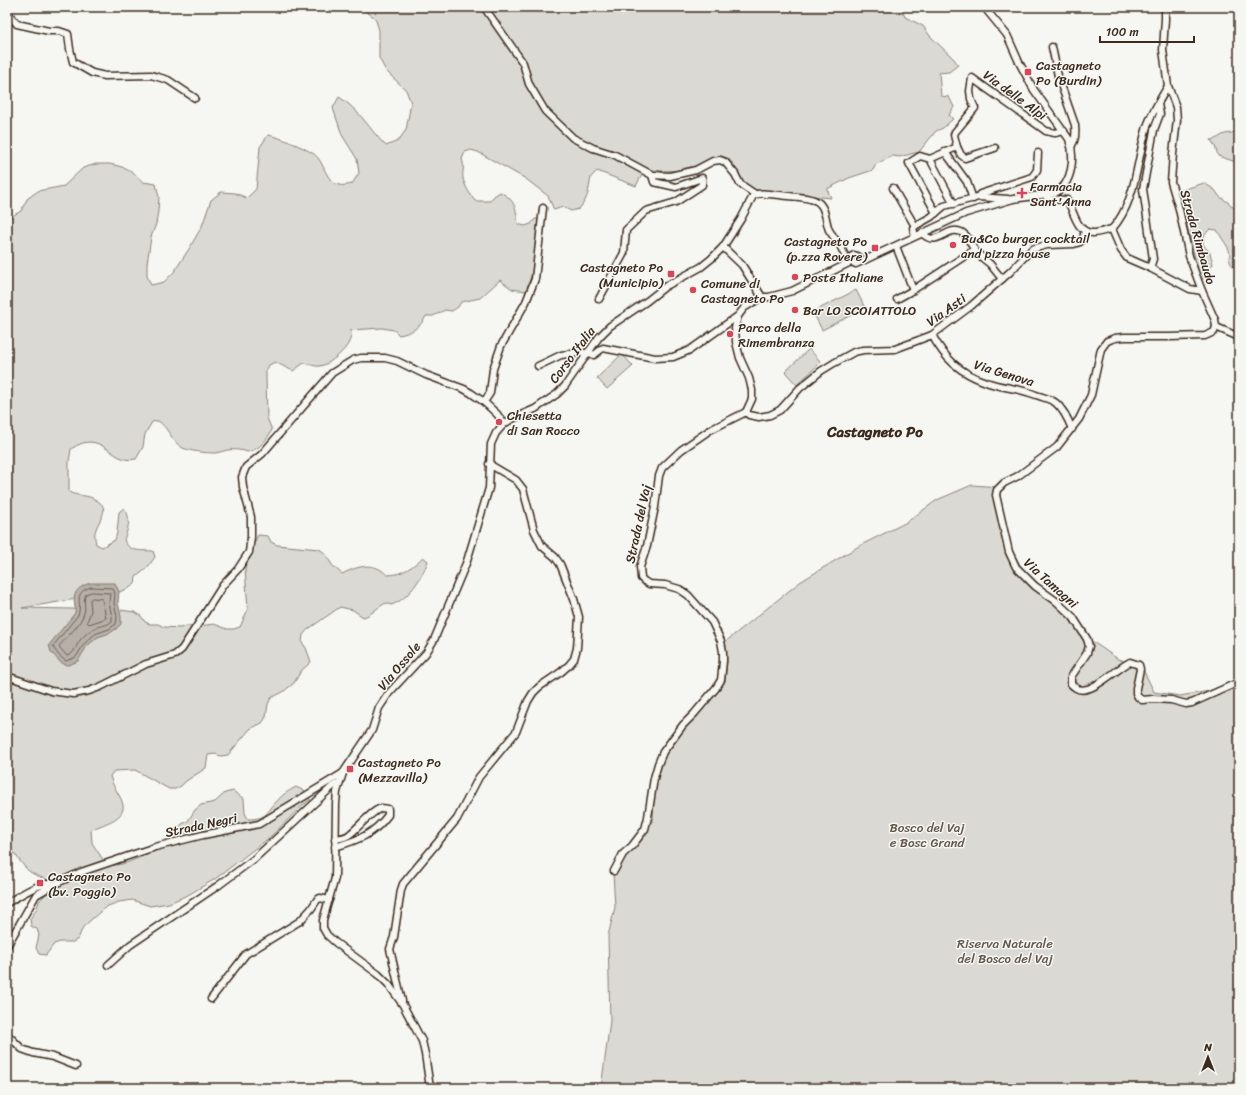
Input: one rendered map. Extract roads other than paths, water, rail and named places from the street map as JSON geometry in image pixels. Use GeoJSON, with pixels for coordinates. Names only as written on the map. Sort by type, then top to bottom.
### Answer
{"type":"FeatureCollection","features":[{"type":"Feature","properties":{"kind":"street"},"geometry":{"type":"LineString","coordinates":[[484,7],[523,64],[530,84],[545,111],[573,138],[592,148],[615,155],[652,175],[677,175],[696,170],[720,160],[725,162],[735,174],[740,184],[755,194],[815,200],[821,205],[830,230],[842,250],[854,259],[862,261],[872,255],[896,246],[966,213],[1013,199],[1055,193],[1064,187],[1072,166],[1072,145],[1064,131],[1034,90],[1007,35],[984,7]]}},
{"type":"Feature","properties":{"kind":"street","name":"Strada Rimbaudo"},"geometry":{"type":"LineString","coordinates":[[1163,7],[1165,10],[1163,50],[1168,86],[1176,107],[1177,120],[1171,182],[1189,256],[1215,320],[1216,327]]}},
{"type":"Feature","properties":{"kind":"street"},"geometry":{"type":"LineString","coordinates":[[7,12],[17,24],[49,31],[59,31],[68,34],[74,62],[92,73],[105,76],[151,75],[168,80],[195,98]]}},
{"type":"Feature","properties":{"kind":"street"},"geometry":{"type":"LineString","coordinates":[[1052,47],[1058,76],[1075,125],[1076,132],[1072,145]]}},
{"type":"Feature","properties":{"kind":"street","name":"Via delle Alpi"},"geometry":{"type":"LineString","coordinates":[[957,147],[954,135],[955,132],[975,108],[970,91],[972,78],[1046,131],[1064,131]]}},
{"type":"Feature","properties":{"kind":"street"},"geometry":{"type":"LineString","coordinates":[[1046,194],[1047,199],[1066,200],[1080,227],[1085,231],[1092,233],[1112,229],[1123,214],[1135,184],[1146,130],[1150,119],[1168,86]]}},
{"type":"Feature","properties":{"kind":"street"},"geometry":{"type":"LineString","coordinates":[[1150,268],[1152,259],[1142,189],[1154,130],[1160,114],[1158,104]]}},
{"type":"Feature","properties":{"kind":"street"},"geometry":{"type":"LineString","coordinates":[[936,213],[910,162],[920,156],[930,159],[957,147],[961,155],[965,158],[995,148]]}},
{"type":"Feature","properties":{"kind":"street"},"geometry":{"type":"LineString","coordinates":[[945,152],[967,182],[975,198]]}},
{"type":"Feature","properties":{"kind":"street"},"geometry":{"type":"LineString","coordinates":[[975,198],[980,194],[1032,177],[1036,170],[1038,153]]}},
{"type":"Feature","properties":{"kind":"street"},"geometry":{"type":"LineString","coordinates":[[930,159],[954,204]]}},
{"type":"Feature","properties":{"kind":"street"},"geometry":{"type":"LineString","coordinates":[[599,299],[624,253],[626,230],[646,211],[676,202],[702,185],[702,178],[676,187],[654,182],[652,175]]}},
{"type":"Feature","properties":{"kind":"street"},"geometry":{"type":"LineString","coordinates":[[893,188],[915,226],[913,228],[915,236]]}},
{"type":"Feature","properties":{"kind":"street","name":"Corso Italia"},"geometry":{"type":"LineString","coordinates":[[504,424],[517,416],[534,409],[557,394],[598,337],[610,326],[666,286],[701,267],[711,259],[723,247],[741,219],[752,196],[755,194]]}},
{"type":"Feature","properties":{"kind":"street"},"geometry":{"type":"LineString","coordinates":[[915,226],[936,213],[944,206],[975,198],[1013,199]]}},
{"type":"Feature","properties":{"kind":"street"},"geometry":{"type":"LineString","coordinates":[[484,402],[490,393],[493,369],[501,346],[526,302],[534,279],[543,208]]}},
{"type":"Feature","properties":{"kind":"street"},"geometry":{"type":"LineString","coordinates":[[1112,229],[1121,250],[1127,258],[1190,289],[1202,291]]}},
{"type":"Feature","properties":{"kind":"street"},"geometry":{"type":"LineString","coordinates":[[922,233],[927,239],[933,240],[955,230],[960,231],[966,235],[974,250],[1002,279]]}},
{"type":"Feature","properties":{"kind":"street","name":"Via Asti"},"geometry":{"type":"LineString","coordinates":[[746,412],[749,415],[759,417],[775,413],[780,410],[800,388],[821,371],[834,362],[854,352],[863,350],[895,349],[932,335],[971,306],[1010,272],[1032,249],[1080,242],[1085,231]]}},
{"type":"Feature","properties":{"kind":"street"},"geometry":{"type":"LineString","coordinates":[[896,246],[913,290]]}},
{"type":"Feature","properties":{"kind":"street"},"geometry":{"type":"LineString","coordinates":[[723,247],[742,265],[762,297]]}},
{"type":"Feature","properties":{"kind":"street"},"geometry":{"type":"LineString","coordinates":[[897,299],[974,250]]}},
{"type":"Feature","properties":{"kind":"street"},"geometry":{"type":"LineString","coordinates":[[538,366],[561,355],[587,352],[594,355],[603,348],[655,358],[673,357],[690,350],[738,316],[744,308],[762,297],[769,297],[792,291],[854,259]]}},
{"type":"Feature","properties":{"kind":"street"},"geometry":{"type":"LineString","coordinates":[[738,316],[735,328],[736,342],[740,358],[749,378],[752,390],[752,399],[746,412]]}},
{"type":"Feature","properties":{"kind":"street"},"geometry":{"type":"LineString","coordinates":[[1072,429],[1079,419],[1091,395],[1100,349],[1107,341],[1124,337],[1205,336],[1214,332],[1216,327],[1239,337]]}},
{"type":"Feature","properties":{"kind":"street","name":"Via Genova"},"geometry":{"type":"LineString","coordinates":[[932,335],[948,359],[966,373],[986,382],[1028,392],[1055,402],[1066,415],[1072,429]]}},
{"type":"Feature","properties":{"kind":"street"},"geometry":{"type":"LineString","coordinates":[[7,676],[51,691],[73,694],[100,688],[146,664],[175,655],[182,649],[224,585],[238,569],[249,552],[251,517],[242,482],[242,477],[246,467],[262,454],[332,373],[353,360],[360,358],[385,358],[397,360],[438,380],[464,389],[484,402],[497,414],[504,424]]}},
{"type":"Feature","properties":{"kind":"street","name":"Strada del Vaj"},"geometry":{"type":"LineString","coordinates":[[614,871],[623,854],[632,846],[645,829],[654,778],[663,752],[683,725],[716,688],[721,680],[723,665],[723,652],[718,633],[712,622],[698,605],[688,595],[679,589],[649,584],[641,578],[640,567],[647,546],[655,507],[659,476],[662,468],[681,450],[710,430],[746,412]]}},
{"type":"Feature","properties":{"kind":"street","name":"Via Ossole"},"geometry":{"type":"LineString","coordinates":[[404,1005],[389,985],[378,974],[336,943],[323,928],[323,920],[335,878],[337,792],[343,773],[372,730],[379,708],[389,693],[426,653],[434,640],[467,561],[489,488],[491,444],[496,433],[504,424]]}},
{"type":"Feature","properties":{"kind":"street","name":"Via Tamagni"},"geometry":{"type":"LineString","coordinates":[[1072,429],[1057,446],[1018,476],[1004,483],[997,490],[996,495],[1009,552],[1016,567],[1035,586],[1056,601],[1072,617],[1087,639],[1089,646],[1071,677],[1071,684],[1077,689],[1083,690],[1092,687],[1130,662],[1139,665],[1140,669],[1136,688],[1138,697],[1142,700],[1172,700],[1186,704],[1192,703],[1239,682]]}},
{"type":"Feature","properties":{"kind":"street"},"geometry":{"type":"LineString","coordinates":[[430,1088],[422,1041],[404,1005],[390,949],[394,937],[403,884],[457,819],[479,777],[516,732],[528,701],[533,693],[539,686],[569,665],[574,659],[577,648],[579,617],[574,599],[560,564],[555,557],[542,546],[534,530],[524,489],[516,480],[489,464]]}},
{"type":"Feature","properties":{"kind":"street","name":"Strada Negri"},"geometry":{"type":"LineString","coordinates":[[7,946],[36,895],[55,884],[81,872],[155,847],[203,835],[259,824],[343,773]]}},
{"type":"Feature","properties":{"kind":"street"},"geometry":{"type":"LineString","coordinates":[[108,965],[130,945],[219,885],[254,859],[333,786],[340,782]]}},
{"type":"Feature","properties":{"kind":"street"},"geometry":{"type":"LineString","coordinates":[[335,839],[345,837],[350,834],[378,810],[382,808],[388,809],[388,815],[384,820],[366,836],[335,847]]}},
{"type":"Feature","properties":{"kind":"street","name":"Strada Negri"},"geometry":{"type":"LineString","coordinates":[[7,903],[28,891],[47,883],[55,884]]}},
{"type":"Feature","properties":{"kind":"street"},"geometry":{"type":"LineString","coordinates":[[210,999],[246,954],[300,921],[320,898],[329,900]]}},
{"type":"Feature","properties":{"kind":"street"},"geometry":{"type":"LineString","coordinates":[[7,1036],[22,1049],[53,1057],[76,1066]]}},
{"type":"Feature","properties":{"kind":"water"},"geometry":{"type":"Polygon","coordinates":[[[90,583],[115,583],[119,592],[118,602],[121,624],[110,633],[98,637],[87,646],[78,661],[66,665],[60,662],[51,652],[49,645],[75,613],[74,599],[77,590],[90,583]]]}},
{"type":"Feature","properties":{"kind":"place","name":"Castagneto Po (Burdin)"},"geometry":{"type":"Point","coordinates":[1028,72]}},
{"type":"Feature","properties":{"kind":"place","name":"Farmacia Sant'Anna"},"geometry":{"type":"Point","coordinates":[1022,193]}},
{"type":"Feature","properties":{"kind":"place","name":"Bu&Co burger cocktail and pizza house"},"geometry":{"type":"Point","coordinates":[953,245]}},
{"type":"Feature","properties":{"kind":"place","name":"Castagneto Po (p.zza Rovere)"},"geometry":{"type":"Point","coordinates":[875,248]}},
{"type":"Feature","properties":{"kind":"place","name":"Castagneto Po (Municipio)"},"geometry":{"type":"Point","coordinates":[671,274]}},
{"type":"Feature","properties":{"kind":"place","name":"Poste Italiane"},"geometry":{"type":"Point","coordinates":[795,277]}},
{"type":"Feature","properties":{"kind":"place","name":"Comune di Castagneto Po"},"geometry":{"type":"Point","coordinates":[693,290]}},
{"type":"Feature","properties":{"kind":"place","name":"Bar LO SCOIATTOLO"},"geometry":{"type":"Point","coordinates":[795,310]}},
{"type":"Feature","properties":{"kind":"place","name":"Parco della Rimembranza"},"geometry":{"type":"Point","coordinates":[730,334]}},
{"type":"Feature","properties":{"kind":"place","name":"Chiesetta di San Rocco"},"geometry":{"type":"Point","coordinates":[499,422]}},
{"type":"Feature","properties":{"kind":"place","name":"Castagneto Po (Mezzavilla)"},"geometry":{"type":"Point","coordinates":[350,769]}},
{"type":"Feature","properties":{"kind":"place","name":"Castagneto Po (bv. Poggio)"},"geometry":{"type":"Point","coordinates":[40,883]}},
{"type":"Feature","properties":{"kind":"district","name":"Castagneto Po"},"geometry":{"type":"Point","coordinates":[875,432]}},
{"type":"Feature","properties":{"kind":"park label","name":"Bosco del Vaj e Bosc Grand"},"geometry":{"type":"Point","coordinates":[927,834]}},
{"type":"Feature","properties":{"kind":"park label","name":"Riserva Naturale del Bosco del Vaj"},"geometry":{"type":"Point","coordinates":[1005,950]}}]}
